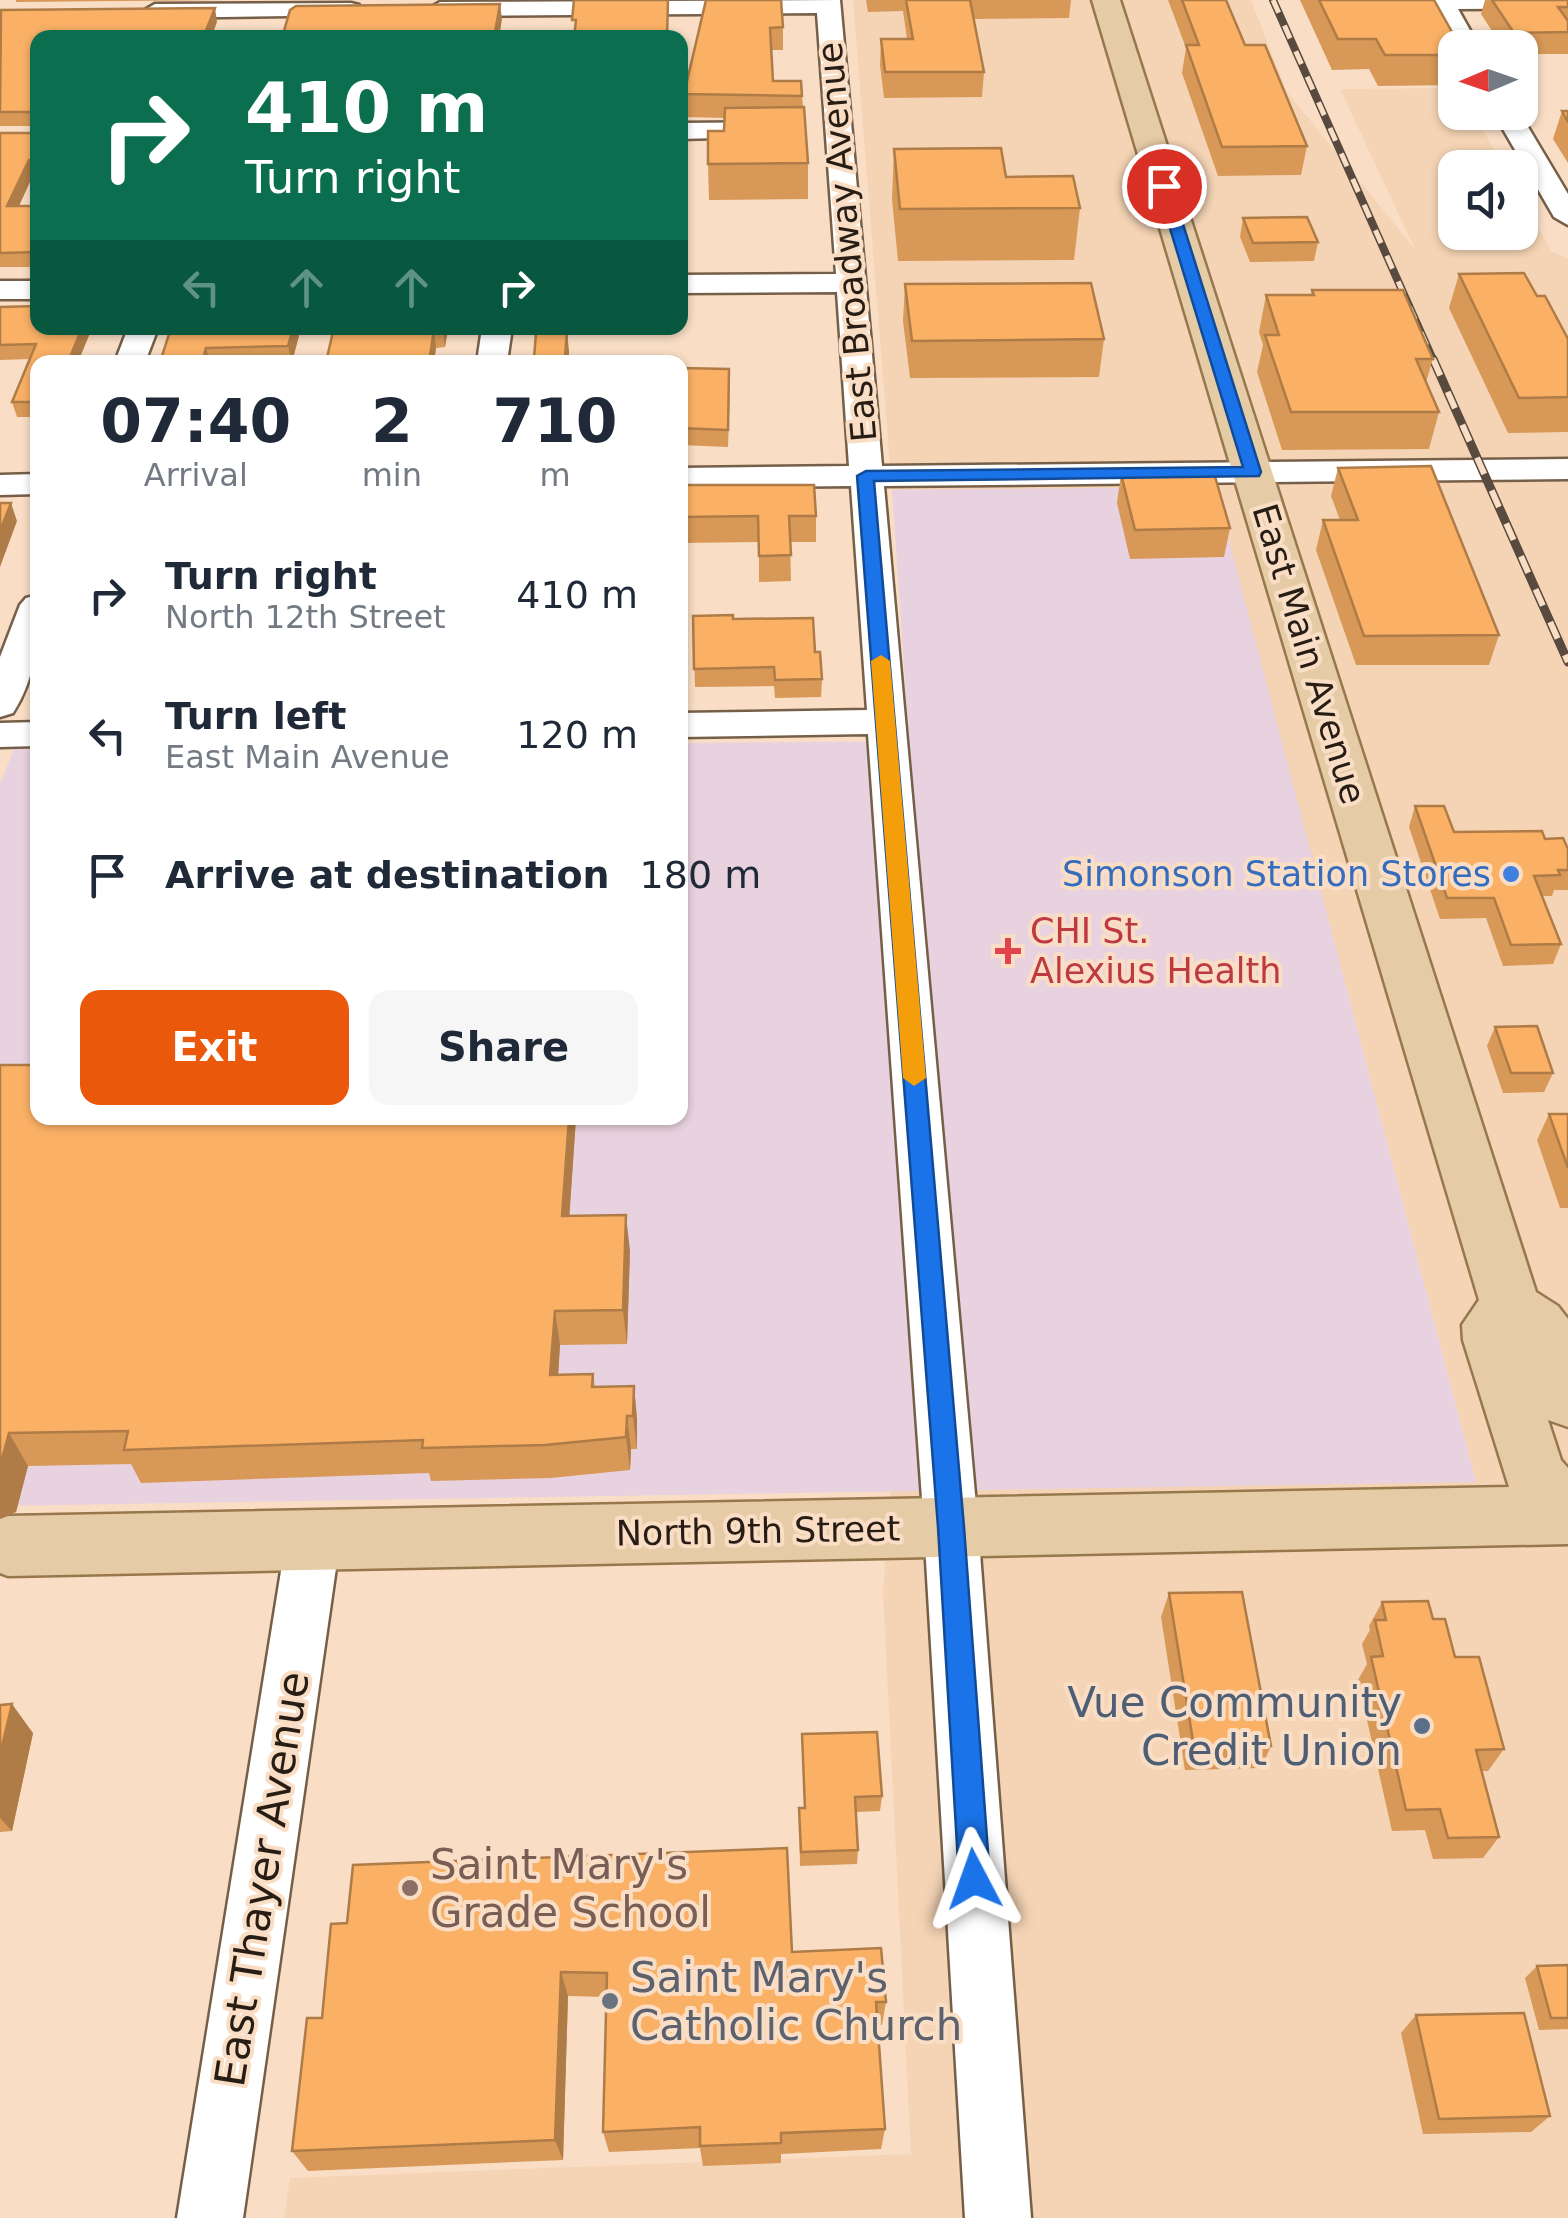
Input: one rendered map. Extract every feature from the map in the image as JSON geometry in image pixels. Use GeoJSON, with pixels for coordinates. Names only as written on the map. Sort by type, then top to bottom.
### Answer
{"type":"FeatureCollection","features":[{"type":"Feature","properties":{"kind":"main road","name":"East Main Avenue"},"geometry":{"type":"LineString","coordinates":[[1106,0],[1511,1308]]}},
{"type":"Feature","properties":{"kind":"main road"},"geometry":{"type":"LineString","coordinates":[[1568,1400],[1543,1328],[1532,1316],[1511,1308],[1492,1325],[1494,1340],[1532,1468],[1541,1484],[1568,1512]]}},
{"type":"Feature","properties":{"kind":"main road","name":"North 9th Street"},"geometry":{"type":"LineString","coordinates":[[8,1546],[1568,1512]]}},
{"type":"Feature","properties":{"kind":"street"},"geometry":{"type":"LineString","coordinates":[[1458,30],[1441,1],[1568,1]]}},
{"type":"Feature","properties":{"kind":"street"},"geometry":{"type":"LineString","coordinates":[[414,9],[545,4],[828,3]]}},
{"type":"Feature","properties":{"kind":"street","name":"East Broadway Avenue"},"geometry":{"type":"LineString","coordinates":[[828,3],[951,1527],[998,2218]]}},
{"type":"Feature","properties":{"kind":"street"},"geometry":{"type":"LineString","coordinates":[[541,30],[545,4]]}},
{"type":"Feature","properties":{"kind":"street"},"geometry":{"type":"LineString","coordinates":[[128,11],[265,5],[376,9]]}},
{"type":"Feature","properties":{"kind":"street"},"geometry":{"type":"LineString","coordinates":[[256,30],[265,5]]}},
{"type":"Feature","properties":{"kind":"street"},"geometry":{"type":"LineString","coordinates":[[1538,123],[1550,125]]}},
{"type":"Feature","properties":{"kind":"street"},"geometry":{"type":"LineString","coordinates":[[688,131],[838,130]]}},
{"type":"Feature","properties":{"kind":"street"},"geometry":{"type":"LineString","coordinates":[[1517,130],[1568,217]]}},
{"type":"Feature","properties":{"kind":"street"},"geometry":{"type":"LineString","coordinates":[[688,284],[852,283]]}},
{"type":"Feature","properties":{"kind":"street"},"geometry":{"type":"LineString","coordinates":[[0,290],[30,290]]}},
{"type":"Feature","properties":{"kind":"street"},"geometry":{"type":"LineString","coordinates":[[688,478],[1568,469]]}},
{"type":"Feature","properties":{"kind":"street"},"geometry":{"type":"LineString","coordinates":[[0,484],[30,484]]}},
{"type":"Feature","properties":{"kind":"street"},"geometry":{"type":"LineString","coordinates":[[0,705],[30,627]]}},
{"type":"Feature","properties":{"kind":"street"},"geometry":{"type":"LineString","coordinates":[[688,726],[886,722]]}},
{"type":"Feature","properties":{"kind":"street"},"geometry":{"type":"LineString","coordinates":[[0,735],[30,734]]}},
{"type":"Feature","properties":{"kind":"street","name":"East Thayer Avenue"},"geometry":{"type":"LineString","coordinates":[[210,2218],[314,1540]]}},
{"type":"Feature","properties":{"kind":"shaded area"},"geometry":{"type":"Polygon","coordinates":[[[853,0],[1251,0],[1287,92],[1415,249],[1340,89],[1438,88],[1438,130],[1483,130],[1494,150],[1438,150],[1438,250],[1538,250],[1538,228],[1552,252],[1568,258],[1568,2218],[284,2218],[290,2178],[911,2154],[883,1591],[891,1491],[1476,1481],[1215,488],[892,490],[853,0]]]}},
{"type":"Feature","properties":{"kind":"shaded area","name":"CHI St. Alexius Health"},"geometry":{"type":"Polygon","coordinates":[[[1215,487],[1476,1482],[0,1506],[0,784],[14,749],[30,749],[30,1125],[688,1125],[688,743],[909,741],[892,490],[1215,487]]]}},
{"type":"Feature","properties":{"kind":"building"},"geometry":{"type":"Polygon","coordinates":[[[574,0],[668,0],[667,30],[575,30],[576,20],[572,20],[574,0]]]}},
{"type":"Feature","properties":{"kind":"building"},"geometry":{"type":"Polygon","coordinates":[[[706,0],[781,0],[783,27],[770,28],[773,81],[801,81],[802,96],[688,94],[688,77],[706,0]]]}},
{"type":"Feature","properties":{"kind":"building"},"geometry":{"type":"Polygon","coordinates":[[[906,0],[970,0],[984,72],[885,72],[881,39],[913,39],[906,0]]]}},
{"type":"Feature","properties":{"kind":"building"},"geometry":{"type":"Polygon","coordinates":[[[1182,0],[1226,0],[1245,45],[1265,45],[1307,146],[1222,147],[1186,45],[1199,45],[1182,0]]]}},
{"type":"Feature","properties":{"kind":"building"},"geometry":{"type":"Polygon","coordinates":[[[1319,0],[1434,0],[1451,30],[1438,30],[1438,55],[1385,55],[1376,39],[1338,39],[1319,0]]]}},
{"type":"Feature","properties":{"kind":"building"},"geometry":{"type":"Polygon","coordinates":[[[1492,0],[1568,0],[1568,7],[1558,7],[1568,21],[1568,32],[1512,30],[1492,0]]]}},
{"type":"Feature","properties":{"kind":"building"},"geometry":{"type":"Polygon","coordinates":[[[500,4],[495,30],[284,30],[290,10],[296,6],[500,4]]]}},
{"type":"Feature","properties":{"kind":"building"},"geometry":{"type":"Polygon","coordinates":[[[215,8],[206,30],[30,30],[30,112],[0,112],[1,10],[215,8]]]}},
{"type":"Feature","properties":{"kind":"building"},"geometry":{"type":"Polygon","coordinates":[[[804,107],[808,163],[708,164],[708,131],[724,131],[725,108],[804,107]]]}},
{"type":"Feature","properties":{"kind":"building"},"geometry":{"type":"Polygon","coordinates":[[[0,133],[30,133],[30,160],[7,206],[30,206],[30,252],[0,253],[0,133]]]}},
{"type":"Feature","properties":{"kind":"building"},"geometry":{"type":"Polygon","coordinates":[[[1001,148],[1006,177],[1073,176],[1080,208],[900,209],[894,149],[1001,148]]]}},
{"type":"Feature","properties":{"kind":"building"},"geometry":{"type":"Polygon","coordinates":[[[1307,217],[1318,242],[1253,243],[1243,218],[1307,217]]]}},
{"type":"Feature","properties":{"kind":"building"},"geometry":{"type":"Polygon","coordinates":[[[1524,273],[1537,296],[1545,296],[1568,339],[1568,397],[1519,398],[1459,274],[1524,273]]]}},
{"type":"Feature","properties":{"kind":"building"},"geometry":{"type":"Polygon","coordinates":[[[1091,283],[1104,339],[912,341],[905,284],[1091,283]]]}},
{"type":"Feature","properties":{"kind":"building"},"geometry":{"type":"Polygon","coordinates":[[[1312,290],[1403,290],[1433,359],[1416,359],[1439,412],[1291,412],[1265,335],[1279,335],[1266,295],[1314,295],[1312,290]]]}},
{"type":"Feature","properties":{"kind":"building"},"geometry":{"type":"Polygon","coordinates":[[[30,306],[30,335],[79,335],[71,355],[31,355],[36,344],[0,345],[0,307],[30,306]]]}},
{"type":"Feature","properties":{"kind":"building"},"geometry":{"type":"Polygon","coordinates":[[[169,335],[291,335],[288,346],[206,348],[204,355],[162,355],[169,335]]]}},
{"type":"Feature","properties":{"kind":"building"},"geometry":{"type":"Polygon","coordinates":[[[332,335],[433,335],[430,355],[328,355],[332,335]]]}},
{"type":"Feature","properties":{"kind":"building"},"geometry":{"type":"Polygon","coordinates":[[[536,335],[567,335],[565,355],[534,355],[536,335]]]}},
{"type":"Feature","properties":{"kind":"building"},"geometry":{"type":"Polygon","coordinates":[[[30,358],[30,402],[12,402],[30,358]]]}},
{"type":"Feature","properties":{"kind":"building"},"geometry":{"type":"Polygon","coordinates":[[[688,368],[729,369],[728,430],[688,428],[688,368]]]}},
{"type":"Feature","properties":{"kind":"building"},"geometry":{"type":"Polygon","coordinates":[[[1431,466],[1499,635],[1364,636],[1323,520],[1358,520],[1338,468],[1431,466]]]}},
{"type":"Feature","properties":{"kind":"building"},"geometry":{"type":"Polygon","coordinates":[[[1214,473],[1230,528],[1135,530],[1121,474],[1214,473]]]}},
{"type":"Feature","properties":{"kind":"building"},"geometry":{"type":"Polygon","coordinates":[[[688,485],[814,485],[816,516],[789,516],[791,555],[759,556],[758,516],[688,517],[688,485]]]}},
{"type":"Feature","properties":{"kind":"building"},"geometry":{"type":"Polygon","coordinates":[[[0,503],[11,503],[0,531],[0,503]]]}},
{"type":"Feature","properties":{"kind":"building"},"geometry":{"type":"Polygon","coordinates":[[[733,615],[733,619],[813,618],[822,679],[775,680],[774,667],[694,669],[693,616],[733,615]]]}},
{"type":"Feature","properties":{"kind":"building"},"geometry":{"type":"Polygon","coordinates":[[[1415,806],[1444,806],[1454,832],[1542,831],[1545,839],[1563,838],[1568,849],[1568,870],[1558,870],[1560,875],[1534,876],[1561,944],[1511,945],[1494,898],[1447,898],[1415,806]]]}},
{"type":"Feature","properties":{"kind":"building"},"geometry":{"type":"Polygon","coordinates":[[[1537,1026],[1553,1073],[1511,1073],[1495,1027],[1537,1026]]]}},
{"type":"Feature","properties":{"kind":"building"},"geometry":{"type":"Polygon","coordinates":[[[0,1065],[30,1065],[30,1125],[568,1125],[562,1216],[626,1215],[623,1310],[555,1311],[550,1375],[593,1374],[592,1387],[634,1386],[633,1416],[627,1416],[626,1437],[545,1445],[422,1448],[423,1440],[124,1450],[128,1431],[9,1433],[0,1466],[0,1065]]]}},
{"type":"Feature","properties":{"kind":"building"},"geometry":{"type":"Polygon","coordinates":[[[1549,1114],[1568,1114],[1568,1168],[1549,1114]]]}},
{"type":"Feature","properties":{"kind":"building"},"geometry":{"type":"Polygon","coordinates":[[[1242,1592],[1271,1746],[1194,1747],[1169,1593],[1242,1592]]]}},
{"type":"Feature","properties":{"kind":"building","name":"Vue Community Credit Union"},"geometry":{"type":"Polygon","coordinates":[[[1428,1601],[1433,1619],[1445,1619],[1455,1657],[1479,1657],[1504,1749],[1476,1750],[1499,1837],[1448,1838],[1440,1809],[1406,1810],[1371,1657],[1383,1656],[1375,1620],[1386,1620],[1382,1602],[1428,1601]]]}},
{"type":"Feature","properties":{"kind":"building"},"geometry":{"type":"Polygon","coordinates":[[[12,1704],[0,1755],[0,1705],[12,1704]]]}},
{"type":"Feature","properties":{"kind":"building"},"geometry":{"type":"Polygon","coordinates":[[[877,1732],[882,1796],[855,1797],[858,1850],[801,1852],[799,1808],[805,1808],[802,1734],[877,1732]]]}},
{"type":"Feature","properties":{"kind":"building","name":"Saint Mary's Catholic Church"},"geometry":{"type":"Polygon","coordinates":[[[787,1848],[792,1952],[881,1948],[886,2002],[876,2002],[885,2129],[781,2133],[781,2143],[700,2146],[700,2127],[603,2132],[607,1973],[561,1972],[555,2140],[292,2151],[307,2018],[322,2018],[331,1924],[347,1923],[353,1865],[787,1848]]]}},
{"type":"Feature","properties":{"kind":"building"},"geometry":{"type":"Polygon","coordinates":[[[1568,1965],[1568,2018],[1551,2018],[1537,1966],[1568,1965]]]}},
{"type":"Feature","properties":{"kind":"building"},"geometry":{"type":"Polygon","coordinates":[[[1524,2013],[1550,2116],[1439,2119],[1416,2015],[1524,2013]]]}},
{"type":"Feature","properties":{"kind":"railway"},"geometry":{"type":"LineString","coordinates":[[1273,0],[1434,362]]}},
{"type":"Feature","properties":{"kind":"railway"},"geometry":{"type":"LineString","coordinates":[[1433,359],[1568,662]]}},
{"type":"Feature","properties":{"kind":"slow traffic"},"geometry":{"type":"LineString","coordinates":[[881,661],[914,1078]]}},
{"type":"Feature","properties":{"kind":"place","name":"Simonson Station Stores"},"geometry":{"type":"Point","coordinates":[1511,874]}},
{"type":"Feature","properties":{"kind":"place","name":"CHI St. Alexius Health"},"geometry":{"type":"Point","coordinates":[1008,951]}},
{"type":"Feature","properties":{"kind":"place","name":"Vue Community Credit Union"},"geometry":{"type":"Point","coordinates":[1422,1726]}},
{"type":"Feature","properties":{"kind":"place","name":"Saint Mary's Grade School"},"geometry":{"type":"Point","coordinates":[410,1888]}},
{"type":"Feature","properties":{"kind":"place","name":"Saint Mary's Catholic Church"},"geometry":{"type":"Point","coordinates":[610,2001]}},
{"type":"Feature","properties":{"kind":"route"},"geometry":{"type":"LineString","coordinates":[[974,1879],[951,1527],[866,476],[1253,472],[1164,186]]}}]}
